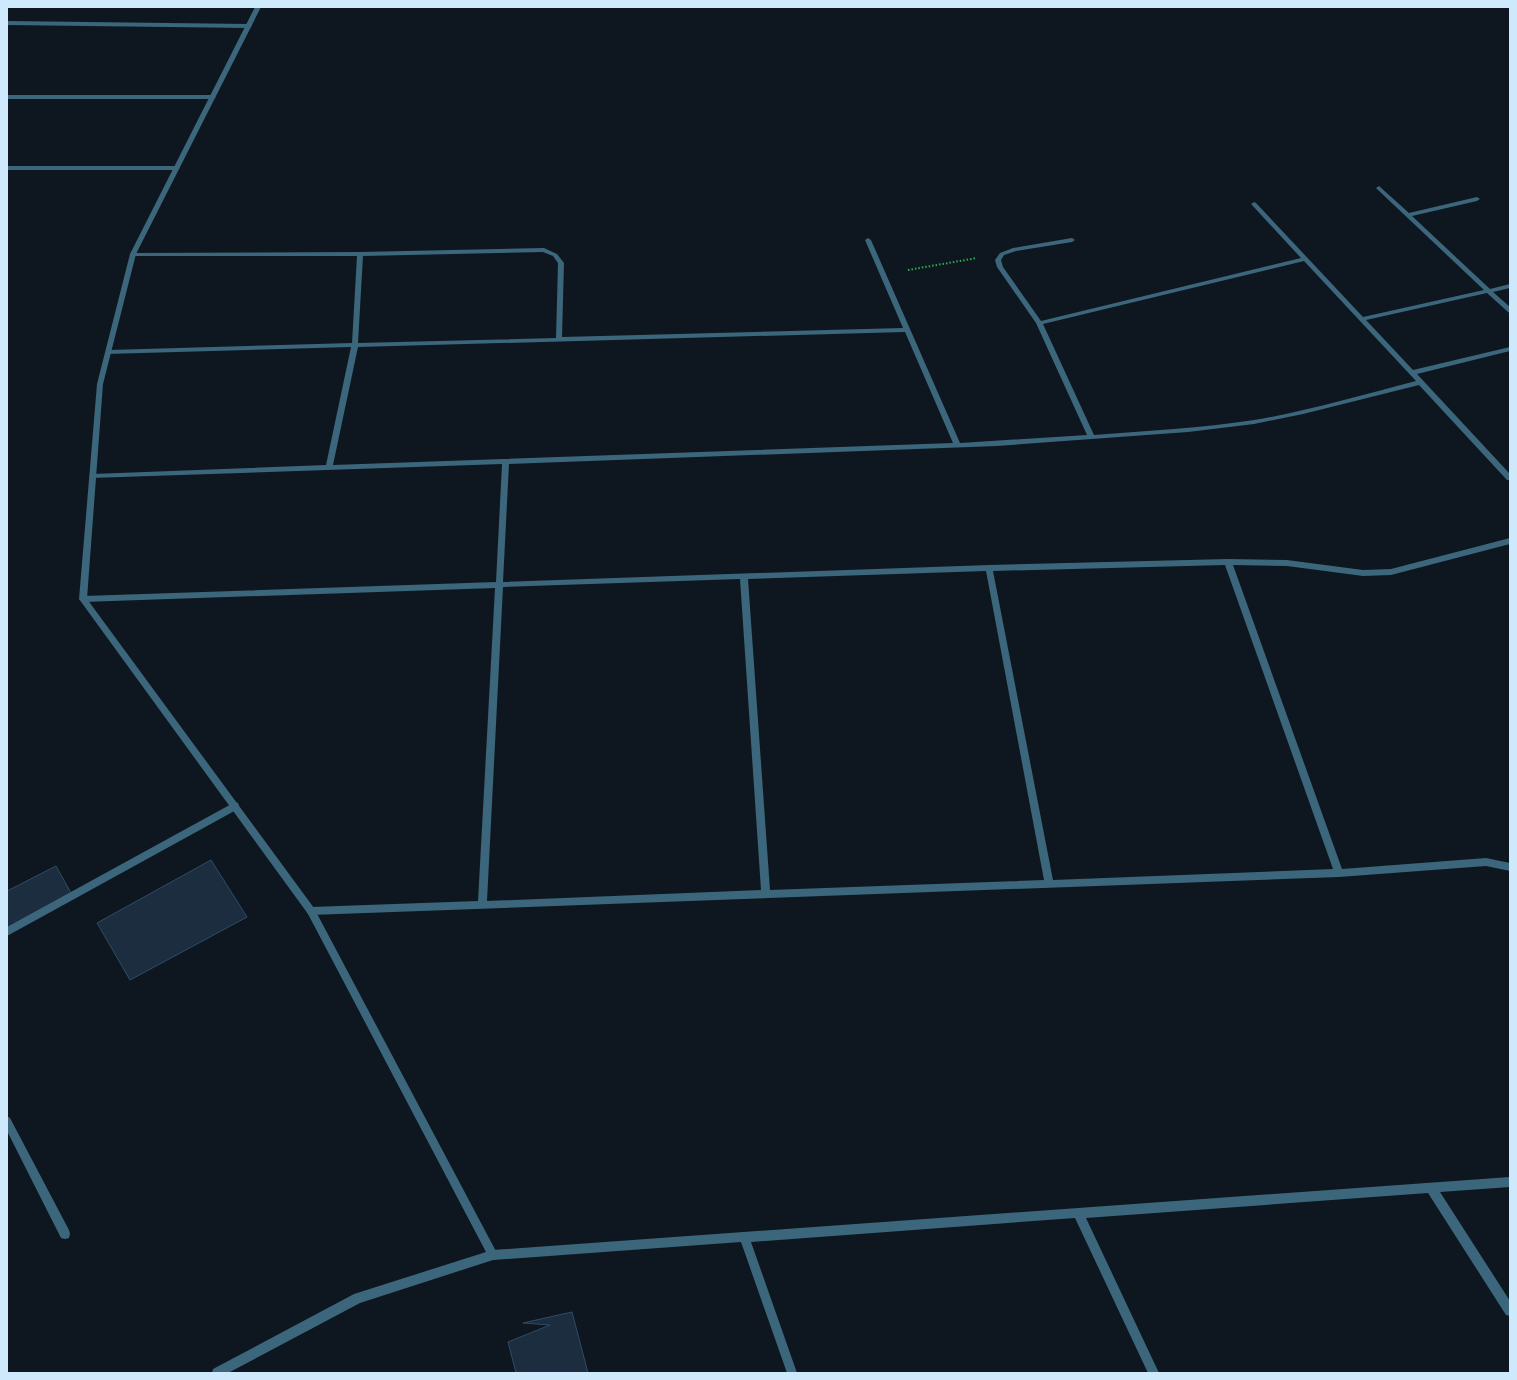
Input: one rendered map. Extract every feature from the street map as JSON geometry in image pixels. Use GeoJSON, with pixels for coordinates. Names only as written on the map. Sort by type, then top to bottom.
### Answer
{"type":"FeatureCollection","features":[{"type":"Feature","properties":{"kind":"street"},"geometry":{"type":"LineString","coordinates":[[258,7],[134,254],[100,384],[84,598],[311,911],[493,1255]]}},
{"type":"Feature","properties":{"kind":"street"},"geometry":{"type":"LineString","coordinates":[[7,23],[249,26]]}},
{"type":"Feature","properties":{"kind":"street"},"geometry":{"type":"LineString","coordinates":[[7,97],[213,97]]}},
{"type":"Feature","properties":{"kind":"street"},"geometry":{"type":"LineString","coordinates":[[7,168],[177,168]]}},
{"type":"Feature","properties":{"kind":"street"},"geometry":{"type":"LineString","coordinates":[[1379,188],[1510,311]]}},
{"type":"Feature","properties":{"kind":"street"},"geometry":{"type":"LineString","coordinates":[[1408,215],[1477,199]]}},
{"type":"Feature","properties":{"kind":"street"},"geometry":{"type":"LineString","coordinates":[[1254,204],[1510,478]]}},
{"type":"Feature","properties":{"kind":"street"},"geometry":{"type":"LineString","coordinates":[[868,240],[957,446]]}},
{"type":"Feature","properties":{"kind":"street"},"geometry":{"type":"LineString","coordinates":[[1072,240],[1015,249],[1002,254],[998,260],[1000,267],[1038,323],[1091,436]]}},
{"type":"Feature","properties":{"kind":"street"},"geometry":{"type":"LineString","coordinates":[[134,254],[360,254],[544,250],[555,255],[561,262],[559,339]]}},
{"type":"Feature","properties":{"kind":"street"},"geometry":{"type":"LineString","coordinates":[[328,468],[355,345],[360,254]]}},
{"type":"Feature","properties":{"kind":"street"},"geometry":{"type":"LineString","coordinates":[[1038,323],[1305,258]]}},
{"type":"Feature","properties":{"kind":"street"},"geometry":{"type":"LineString","coordinates":[[1362,319],[1510,286]]}},
{"type":"Feature","properties":{"kind":"street"},"geometry":{"type":"LineString","coordinates":[[109,352],[907,330]]}},
{"type":"Feature","properties":{"kind":"street"},"geometry":{"type":"LineString","coordinates":[[1411,373],[1510,349]]}},
{"type":"Feature","properties":{"kind":"street"},"geometry":{"type":"LineString","coordinates":[[93,476],[997,444],[1188,430],[1254,422],[1303,412],[1420,382]]}},
{"type":"Feature","properties":{"kind":"street"},"geometry":{"type":"LineString","coordinates":[[482,905],[506,461]]}},
{"type":"Feature","properties":{"kind":"street"},"geometry":{"type":"LineString","coordinates":[[84,598],[989,568],[1228,562],[1287,563],[1363,573],[1391,572],[1510,541]]}},
{"type":"Feature","properties":{"kind":"street"},"geometry":{"type":"LineString","coordinates":[[1228,562],[1339,873]]}},
{"type":"Feature","properties":{"kind":"street"},"geometry":{"type":"LineString","coordinates":[[989,568],[1050,884]]}},
{"type":"Feature","properties":{"kind":"street"},"geometry":{"type":"LineString","coordinates":[[744,576],[766,894]]}},
{"type":"Feature","properties":{"kind":"street"},"geometry":{"type":"LineString","coordinates":[[7,932],[235,806]]}},
{"type":"Feature","properties":{"kind":"street"},"geometry":{"type":"LineString","coordinates":[[311,911],[1339,873],[1486,862],[1510,867]]}},
{"type":"Feature","properties":{"kind":"street"},"geometry":{"type":"LineString","coordinates":[[7,1121],[65,1234]]}},
{"type":"Feature","properties":{"kind":"street"},"geometry":{"type":"LineString","coordinates":[[217,1373],[358,1298],[493,1255],[1510,1182]]}},
{"type":"Feature","properties":{"kind":"street"},"geometry":{"type":"LineString","coordinates":[[1431,1188],[1510,1311]]}},
{"type":"Feature","properties":{"kind":"street"},"geometry":{"type":"LineString","coordinates":[[1078,1213],[1154,1373]]}},
{"type":"Feature","properties":{"kind":"street"},"geometry":{"type":"LineString","coordinates":[[744,1237],[792,1373]]}},
{"type":"Feature","properties":{"kind":"path"},"geometry":{"type":"LineString","coordinates":[[883,275],[1002,254]]}},
{"type":"Feature","properties":{"kind":"building"},"geometry":{"type":"Polygon","coordinates":[[[211,860],[247,917],[130,980],[97,923],[211,860]]]}},
{"type":"Feature","properties":{"kind":"building"},"geometry":{"type":"Polygon","coordinates":[[[56,866],[71,893],[7,928],[7,891],[56,866]]]}},
{"type":"Feature","properties":{"kind":"building"},"geometry":{"type":"Polygon","coordinates":[[[572,1312],[588,1373],[516,1373],[508,1342],[550,1325],[523,1323],[572,1312]]]}}]}
